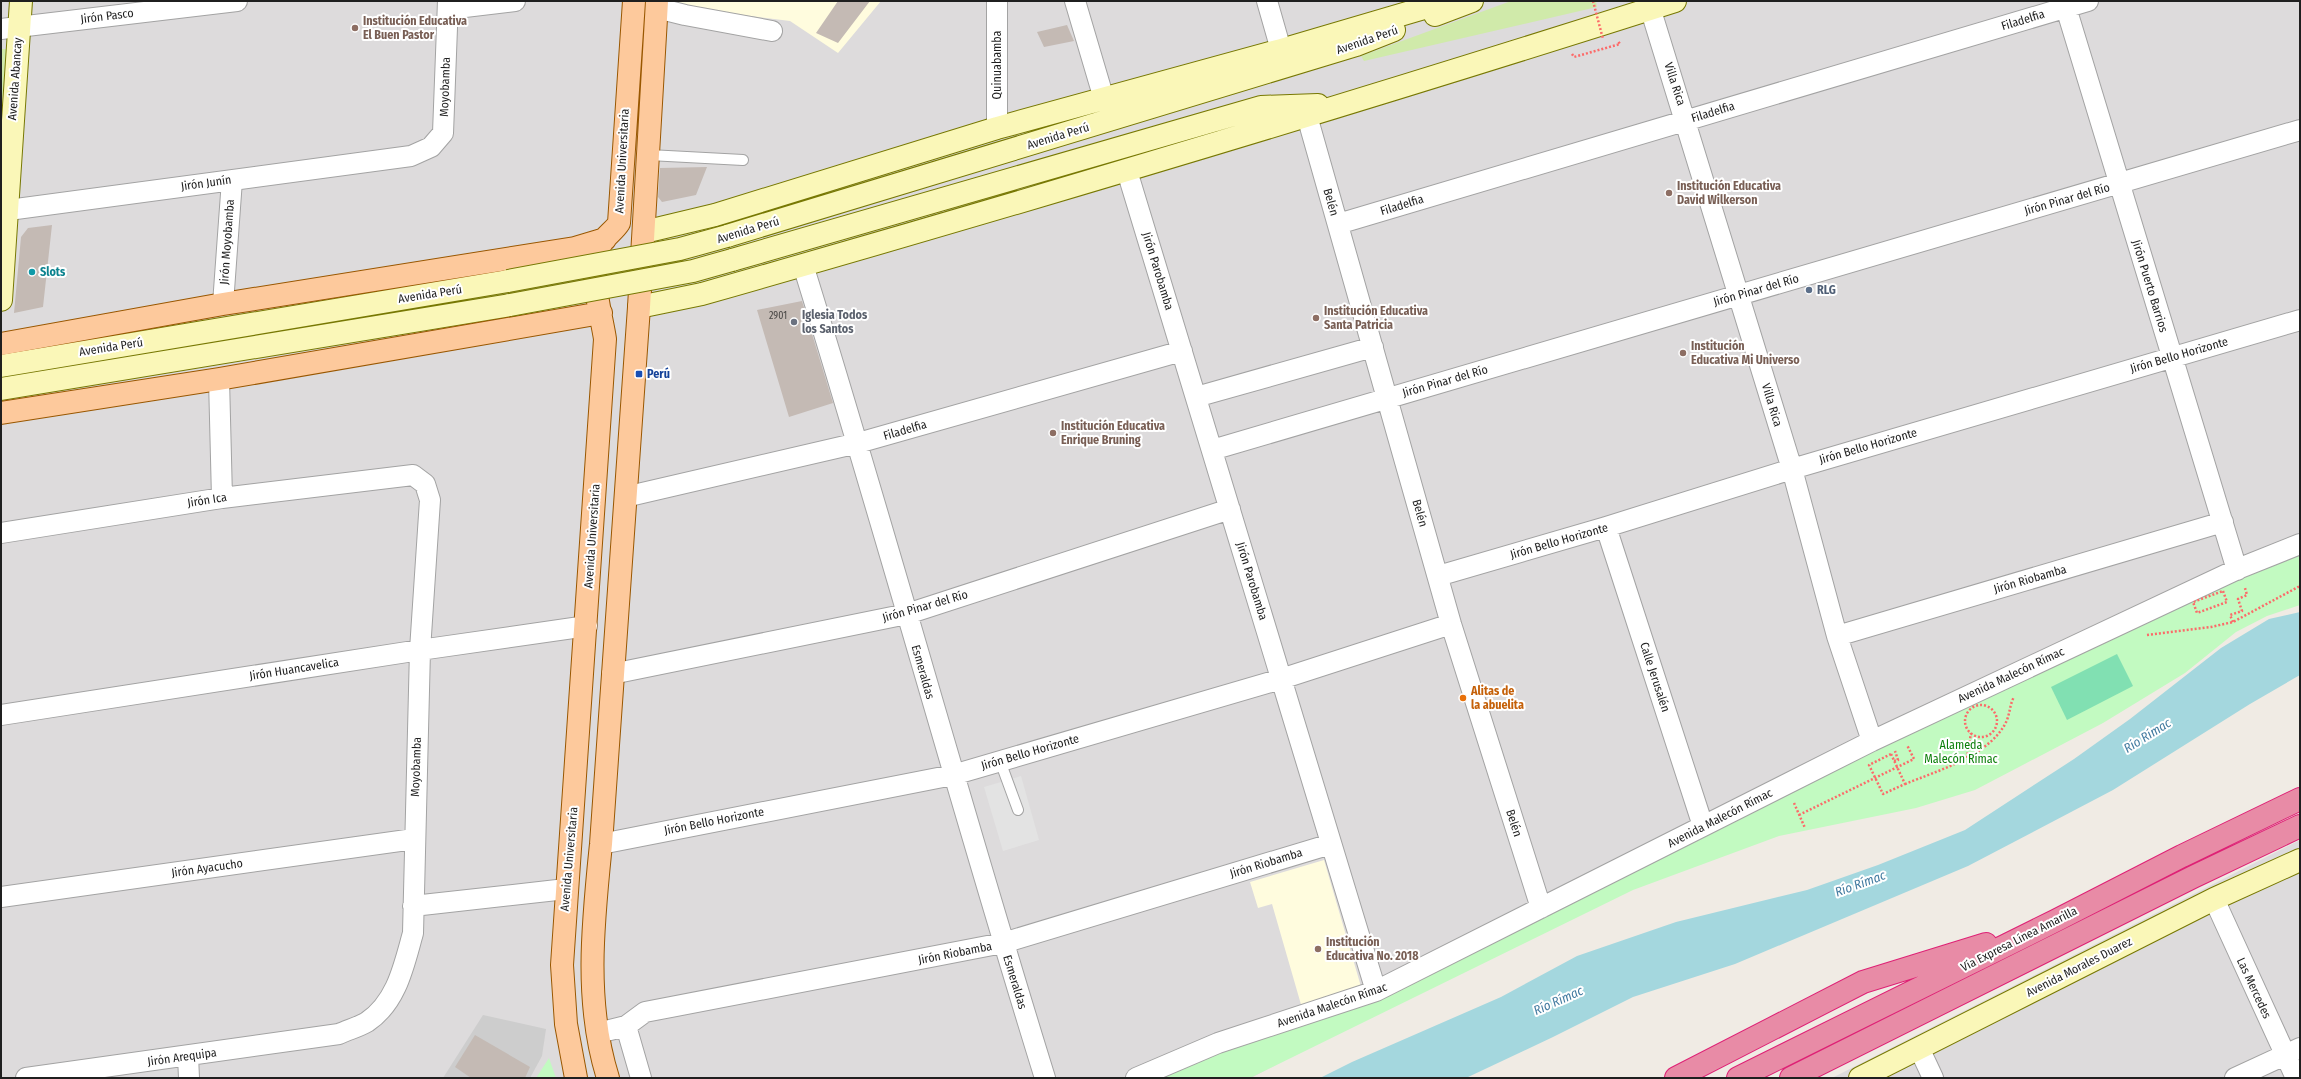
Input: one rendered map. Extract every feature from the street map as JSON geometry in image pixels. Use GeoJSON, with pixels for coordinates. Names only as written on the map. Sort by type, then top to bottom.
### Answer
{"type":"FeatureCollection","features":[{"type":"Feature","properties":{"kind":"highway","name":"Vía Expresa Línea Amarilla"},"geometry":{"type":"LineString","coordinates":[[1738,1078],[2055,921],[2182,856],[2300,799]]}},
{"type":"Feature","properties":{"kind":"highway","name":"Vía Expresa Línea Amarilla"},"geometry":{"type":"LineString","coordinates":[[1791,1078],[2193,877],[2300,826]]}},
{"type":"Feature","properties":{"kind":"highway"},"geometry":{"type":"LineString","coordinates":[[1676,1078],[1863,982],[2055,921]]}},
{"type":"Feature","properties":{"kind":"main road","name":"Avenida Abancay"},"geometry":{"type":"LineString","coordinates":[[1,300],[10,28],[21,1]]}},
{"type":"Feature","properties":{"kind":"main road","name":"Avenida Universitaria"},"geometry":{"type":"LineString","coordinates":[[576,1078],[566,1024],[562,965],[566,889],[587,626],[605,339],[596,293],[595,274],[598,251],[605,239],[619,223],[624,126],[634,1]]}},
{"type":"Feature","properties":{"kind":"main road","name":"Avenida Perú"},"geometry":{"type":"LineString","coordinates":[[644,232],[714,215],[997,128],[1281,50],[1448,1]]}},
{"type":"Feature","properties":{"kind":"main road","name":"Avenida Perú"},"geometry":{"type":"LineString","coordinates":[[1,366],[508,281],[680,249],[1356,45],[1472,1]]}},
{"type":"Feature","properties":{"kind":"main road","name":"Avenida Perú"},"geometry":{"type":"LineString","coordinates":[[639,307],[702,294],[1127,170],[1347,104],[1650,5],[1675,1]]}},
{"type":"Feature","properties":{"kind":"main road"},"geometry":{"type":"LineString","coordinates":[[608,1078],[598,1033],[593,996],[591,960],[601,844],[639,307],[657,4]]}},
{"type":"Feature","properties":{"kind":"main road","name":"Avenida Perú"},"geometry":{"type":"LineString","coordinates":[[1,389],[510,305],[693,271],[1261,106],[1347,104]]}},
{"type":"Feature","properties":{"kind":"main road","name":"Avenida Perú"},"geometry":{"type":"LineString","coordinates":[[1,344],[223,304],[574,248],[605,239]]}},
{"type":"Feature","properties":{"kind":"main road"},"geometry":{"type":"LineString","coordinates":[[1,414],[219,379],[601,313]]}},
{"type":"Feature","properties":{"kind":"main road","name":"Avenida Morales Duarez"},"geometry":{"type":"LineString","coordinates":[[1864,1077],[2214,899],[2300,860]]}},
{"type":"Feature","properties":{"kind":"street","name":"Jirón Pasco"},"geometry":{"type":"LineString","coordinates":[[10,28],[236,1]]}},
{"type":"Feature","properties":{"kind":"street"},"geometry":{"type":"LineString","coordinates":[[448,5],[515,1]]}},
{"type":"Feature","properties":{"kind":"street","name":"Quinuabamba"},"geometry":{"type":"LineString","coordinates":[[997,1],[997,128]]}},
{"type":"Feature","properties":{"kind":"street"},"geometry":{"type":"LineString","coordinates":[[1075,1],[1104,99]]}},
{"type":"Feature","properties":{"kind":"street"},"geometry":{"type":"LineString","coordinates":[[1267,1],[1281,50]]}},
{"type":"Feature","properties":{"kind":"street","name":"Filadelfia"},"geometry":{"type":"LineString","coordinates":[[1338,224],[1686,120],[2065,4],[2088,1]]}},
{"type":"Feature","properties":{"kind":"street"},"geometry":{"type":"LineString","coordinates":[[657,4],[685,16],[772,31]]}},
{"type":"Feature","properties":{"kind":"street","name":"Jirón Puerto Barrios"},"geometry":{"type":"LineString","coordinates":[[2065,4],[2238,569]]}},
{"type":"Feature","properties":{"kind":"street","name":"Moyobamba"},"geometry":{"type":"LineString","coordinates":[[411,156],[431,147],[443,133],[448,5]]}},
{"type":"Feature","properties":{"kind":"street","name":"Villa Rica"},"geometry":{"type":"LineString","coordinates":[[1650,5],[1792,469],[1837,636],[1872,741]]}},
{"type":"Feature","properties":{"kind":"street","name":"Belén"},"geometry":{"type":"LineString","coordinates":[[1307,116],[1388,398],[1450,624],[1541,908]]}},
{"type":"Feature","properties":{"kind":"street","name":"Jirón Pinar del Río"},"geometry":{"type":"LineString","coordinates":[[1212,450],[2300,130]]}},
{"type":"Feature","properties":{"kind":"street","name":"Jirón Junín"},"geometry":{"type":"LineString","coordinates":[[4,211],[411,156]]}},
{"type":"Feature","properties":{"kind":"street","name":"Jirón Parobamba"},"geometry":{"type":"LineString","coordinates":[[1127,170],[1376,991]]}},
{"type":"Feature","properties":{"kind":"street","name":"Jirón Moyobamba"},"geometry":{"type":"LineString","coordinates":[[223,304],[232,180]]}},
{"type":"Feature","properties":{"kind":"street","name":"Esmeraldas"},"geometry":{"type":"LineString","coordinates":[[803,265],[858,443],[953,774],[1045,1078]]}},
{"type":"Feature","properties":{"kind":"street","name":"Jirón Bello Horizonte"},"geometry":{"type":"LineString","coordinates":[[1438,576],[1606,527],[1792,469],[2300,320]]}},
{"type":"Feature","properties":{"kind":"street"},"geometry":{"type":"LineString","coordinates":[[1196,397],[1373,347]]}},
{"type":"Feature","properties":{"kind":"street","name":"Filadelfia"},"geometry":{"type":"LineString","coordinates":[[625,497],[858,443],[1182,351]]}},
{"type":"Feature","properties":{"kind":"street"},"geometry":{"type":"LineString","coordinates":[[219,379],[222,498]]}},
{"type":"Feature","properties":{"kind":"street","name":"Moyobamba"},"geometry":{"type":"LineString","coordinates":[[339,1034],[367,1022],[386,1003],[400,979],[413,933],[414,839],[420,650],[430,500],[425,484],[413,475]]}},
{"type":"Feature","properties":{"kind":"street","name":"Jirón Ica"},"geometry":{"type":"LineString","coordinates":[[1,533],[222,498],[413,475]]}},
{"type":"Feature","properties":{"kind":"street","name":"Jirón Pinar del Río"},"geometry":{"type":"LineString","coordinates":[[612,674],[907,614],[1230,509]]}},
{"type":"Feature","properties":{"kind":"street","name":"Jirón Riobamba"},"geometry":{"type":"LineString","coordinates":[[1837,636],[2223,522]]}},
{"type":"Feature","properties":{"kind":"street","name":"Calle Jerusalén"},"geometry":{"type":"LineString","coordinates":[[1606,527],[1703,826]]}},
{"type":"Feature","properties":{"kind":"street","name":"Avenida Malecón Rímac"},"geometry":{"type":"LineString","coordinates":[[1136,1078],[1218,1043],[1376,991],[1872,741],[2238,569],[2300,544]]}},
{"type":"Feature","properties":{"kind":"street","name":"Jirón Bello Horizonte"},"geometry":{"type":"LineString","coordinates":[[601,844],[953,774],[1282,679],[1450,624]]}},
{"type":"Feature","properties":{"kind":"street","name":"Jirón Huancavelica"},"geometry":{"type":"LineString","coordinates":[[1,715],[420,650],[587,626]]}},
{"type":"Feature","properties":{"kind":"street","name":"Jirón Ayacucho"},"geometry":{"type":"LineString","coordinates":[[1,897],[414,839]]}},
{"type":"Feature","properties":{"kind":"street","name":"Jirón Riobamba"},"geometry":{"type":"LineString","coordinates":[[598,1033],[626,1026],[645,1012],[1003,943],[1331,844]]}},
{"type":"Feature","properties":{"kind":"street"},"geometry":{"type":"LineString","coordinates":[[413,906],[566,889]]}},
{"type":"Feature","properties":{"kind":"street","name":"Las Mercedes"},"geometry":{"type":"LineString","coordinates":[[2214,899],[2292,1051],[2296,1078]]}},
{"type":"Feature","properties":{"kind":"street"},"geometry":{"type":"LineString","coordinates":[[626,1026],[640,1078]]}},
{"type":"Feature","properties":{"kind":"street","name":"Jirón Arequipa"},"geometry":{"type":"LineString","coordinates":[[26,1078],[339,1034]]}},
{"type":"Feature","properties":{"kind":"street"},"geometry":{"type":"LineString","coordinates":[[1919,1048],[1933,1078]]}},
{"type":"Feature","properties":{"kind":"street"},"geometry":{"type":"LineString","coordinates":[[2235,1078],[2292,1051]]}},
{"type":"Feature","properties":{"kind":"street"},"geometry":{"type":"LineString","coordinates":[[188,1056],[189,1078]]}},
{"type":"Feature","properties":{"kind":"lane"},"geometry":{"type":"LineString","coordinates":[[648,155],[743,160]]}},
{"type":"Feature","properties":{"kind":"lane"},"geometry":{"type":"LineString","coordinates":[[1000,761],[1018,810]]}},
{"type":"Feature","properties":{"kind":"path"},"geometry":{"type":"LineString","coordinates":[[1593,1],[1603,39]]}},
{"type":"Feature","properties":{"kind":"path"},"geometry":{"type":"LineString","coordinates":[[1574,57],[1620,44]]}},
{"type":"Feature","properties":{"kind":"path"},"geometry":{"type":"LineString","coordinates":[[2233,622],[2230,615],[2242,611],[2238,599],[2247,595],[2238,569]]}},
{"type":"Feature","properties":{"kind":"path"},"geometry":{"type":"LineString","coordinates":[[2143,635],[2211,627],[2233,622],[2300,586]]}},
{"type":"Feature","properties":{"kind":"path"},"geometry":{"type":"LineString","coordinates":[[1905,784],[1891,754],[1869,765],[1883,794],[1967,758],[1987,745],[2000,730],[2007,720],[2010,703],[2017,692]]}},
{"type":"Feature","properties":{"kind":"path"},"geometry":{"type":"LineString","coordinates":[[1967,758],[1971,733],[1966,725],[1966,715],[1978,705],[1988,707],[1993,710],[1997,720],[1995,727],[1986,736],[1971,733]]}},
{"type":"Feature","properties":{"kind":"path"},"geometry":{"type":"LineString","coordinates":[[1995,727],[2000,730]]}},
{"type":"Feature","properties":{"kind":"path"},"geometry":{"type":"LineString","coordinates":[[1799,815],[1914,759],[1905,742]]}},
{"type":"Feature","properties":{"kind":"path"},"geometry":{"type":"LineString","coordinates":[[1894,747],[1898,760],[1894,761]]}},
{"type":"Feature","properties":{"kind":"shaded area"},"geometry":{"type":"Polygon","coordinates":[[[1,1],[2300,1],[2300,594],[1702,852],[1449,973],[1251,1078],[1,1078],[1,1]]]}},
{"type":"Feature","properties":{"kind":"shaded area"},"geometry":{"type":"Polygon","coordinates":[[[674,1],[881,1],[838,53],[790,21],[674,6],[674,1]]]}},
{"type":"Feature","properties":{"kind":"shaded area"},"geometry":{"type":"Polygon","coordinates":[[[1021,776],[1039,840],[1003,851],[984,787],[1021,776]]]}},
{"type":"Feature","properties":{"kind":"shaded area"},"geometry":{"type":"Polygon","coordinates":[[[2300,840],[2300,1078],[1832,1078],[1958,1014],[2300,840]]]}},
{"type":"Feature","properties":{"kind":"shaded area","name":"Institución Educativa No. 2018"},"geometry":{"type":"Polygon","coordinates":[[[1324,860],[1362,990],[1302,1008],[1272,904],[1258,908],[1250,882],[1324,860]]]}},
{"type":"Feature","properties":{"kind":"shaded area"},"geometry":{"type":"Polygon","coordinates":[[[483,1015],[546,1029],[542,1056],[530,1078],[443,1078],[483,1015]]]}},
{"type":"Feature","properties":{"kind":"green space"},"geometry":{"type":"Polygon","coordinates":[[[1511,1],[1596,1],[1597,7],[1364,61],[1361,56],[1511,1]]]}},
{"type":"Feature","properties":{"kind":"green space"},"geometry":{"type":"Polygon","coordinates":[[[1,49],[7,49],[1,118],[1,49]]]}},
{"type":"Feature","properties":{"kind":"green space","name":"Alameda Malecón Rímac"},"geometry":{"type":"Polygon","coordinates":[[[2300,550],[2300,605],[2267,616],[2236,632],[2185,673],[2103,723],[1975,790],[1916,808],[1779,836],[1633,890],[1250,1078],[1152,1078],[1237,1042],[1353,1008],[1879,746],[2300,550]]]}},
{"type":"Feature","properties":{"kind":"green space"},"geometry":{"type":"Polygon","coordinates":[[[2117,654],[2133,686],[2067,720],[2051,687],[2117,654]]]}},
{"type":"Feature","properties":{"kind":"green space"},"geometry":{"type":"Polygon","coordinates":[[[549,1058],[556,1078],[536,1078],[549,1058]]]}},
{"type":"Feature","properties":{"kind":"water","name":"Río Rímac"},"geometry":{"type":"Polygon","coordinates":[[[2300,612],[2300,675],[2250,704],[2113,790],[1968,866],[1735,964],[1633,997],[1466,1078],[1320,1078],[1352,1062],[1501,997],[1577,956],[1676,922],[1807,890],[1878,865],[1965,830],[2074,759],[2130,719],[2221,648],[2269,619],[2300,612]]]}},
{"type":"Feature","properties":{"kind":"building"},"geometry":{"type":"Polygon","coordinates":[[[838,1],[870,1],[838,43],[816,33],[838,1]]]}},
{"type":"Feature","properties":{"kind":"building"},"geometry":{"type":"Polygon","coordinates":[[[1067,25],[1074,41],[1044,47],[1037,32],[1067,25]]]}},
{"type":"Feature","properties":{"kind":"building"},"geometry":{"type":"Polygon","coordinates":[[[707,167],[696,195],[662,202],[658,197],[660,168],[707,167]]]}},
{"type":"Feature","properties":{"kind":"building","name":"Slots"},"geometry":{"type":"Polygon","coordinates":[[[52,225],[43,307],[14,313],[21,237],[28,228],[52,225]]]}},
{"type":"Feature","properties":{"kind":"building"},"geometry":{"type":"Polygon","coordinates":[[[802,301],[833,403],[789,417],[757,310],[802,301]]]}},
{"type":"Feature","properties":{"kind":"building"},"geometry":{"type":"Polygon","coordinates":[[[475,1035],[530,1067],[525,1078],[471,1078],[455,1067],[475,1035]]]}},
{"type":"Feature","properties":{"kind":"place","name":"Institución Educativa El Buen Pastor"},"geometry":{"type":"Point","coordinates":[355,28]}},
{"type":"Feature","properties":{"kind":"place","name":"Institución Educativa David Wilkerson"},"geometry":{"type":"Point","coordinates":[1669,193]}},
{"type":"Feature","properties":{"kind":"place","name":"Slots"},"geometry":{"type":"Point","coordinates":[32,272]}},
{"type":"Feature","properties":{"kind":"place","name":"RLG"},"geometry":{"type":"Point","coordinates":[1809,290]}},
{"type":"Feature","properties":{"kind":"place","name":"Institución Educativa Santa Patricia"},"geometry":{"type":"Point","coordinates":[1316,318]}},
{"type":"Feature","properties":{"kind":"place","name":"Iglesia Todos los Santos"},"geometry":{"type":"Point","coordinates":[794,322]}},
{"type":"Feature","properties":{"kind":"place","name":"Institución Educativa Mi Universo"},"geometry":{"type":"Point","coordinates":[1683,353]}},
{"type":"Feature","properties":{"kind":"place","name":"Perú"},"geometry":{"type":"Point","coordinates":[639,374]}},
{"type":"Feature","properties":{"kind":"place","name":"Institución Educativa Enrique Bruning"},"geometry":{"type":"Point","coordinates":[1053,433]}},
{"type":"Feature","properties":{"kind":"place","name":"Alitas de la abuelita"},"geometry":{"type":"Point","coordinates":[1463,698]}},
{"type":"Feature","properties":{"kind":"place","name":"Institución Educativa No. 2018"},"geometry":{"type":"Point","coordinates":[1318,949]}}]}
